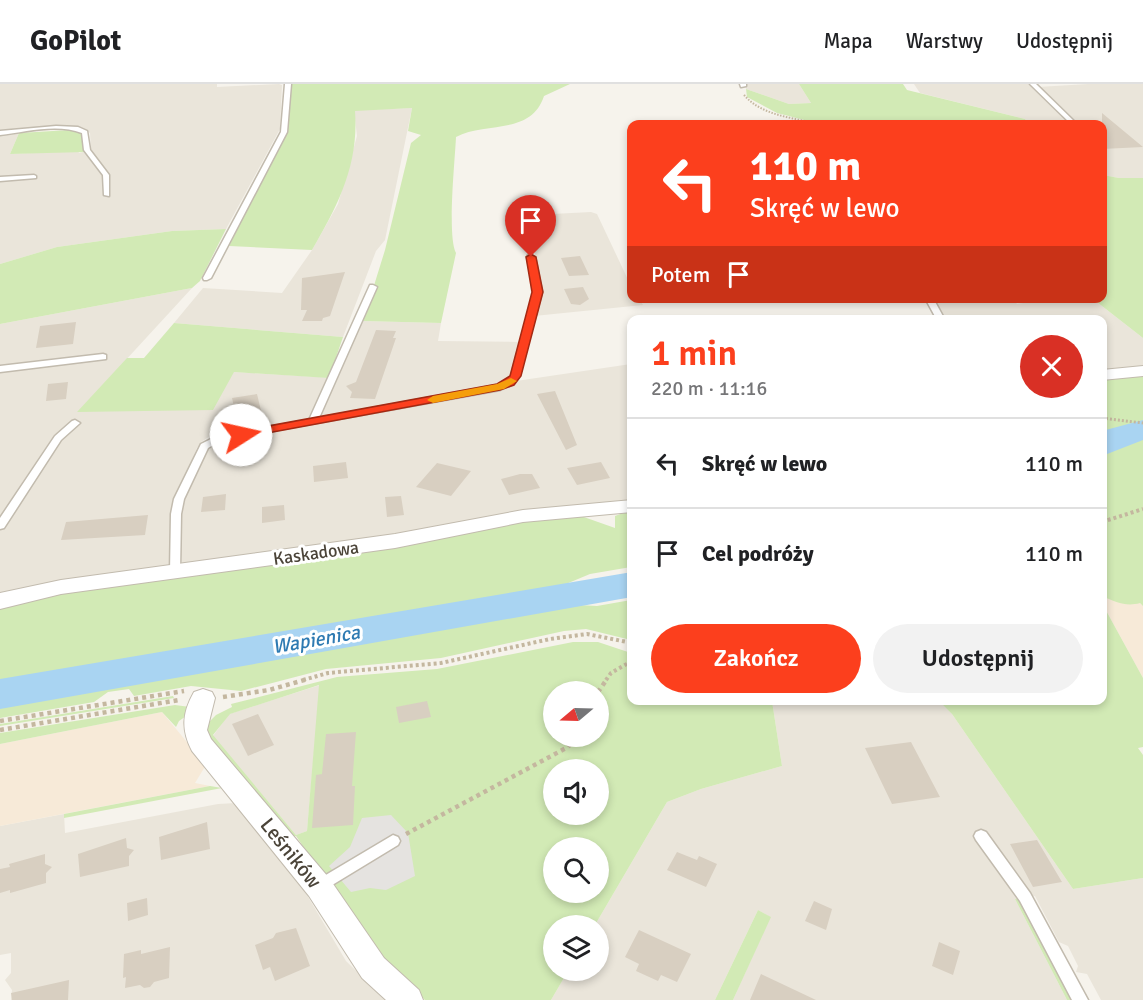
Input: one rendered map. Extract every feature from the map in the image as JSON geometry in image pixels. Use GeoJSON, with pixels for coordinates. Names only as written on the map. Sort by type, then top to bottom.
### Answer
{"type":"FeatureCollection","features":[{"type":"Feature","properties":{"kind":"street"},"geometry":{"type":"LineString","coordinates":[[1107,375],[1143,371]]}},
{"type":"Feature","properties":{"kind":"street","name":"Kaskadowa"},"geometry":{"type":"LineString","coordinates":[[0,601],[61,587],[395,541],[523,516],[627,506]]}},
{"type":"Feature","properties":{"kind":"street","name":"Leśników"},"geometry":{"type":"LineString","coordinates":[[204,698],[195,730],[201,744],[319,886],[373,968],[408,1000]]}},
{"type":"Feature","properties":{"kind":"lane"},"geometry":{"type":"LineString","coordinates":[[207,278],[284,132],[288,84]]}},
{"type":"Feature","properties":{"kind":"lane"},"geometry":{"type":"LineString","coordinates":[[1033,84],[1070,120]]}},
{"type":"Feature","properties":{"kind":"lane"},"geometry":{"type":"LineString","coordinates":[[0,133],[70,128],[82,130],[85,132],[87,150],[106,175],[107,195]]}},
{"type":"Feature","properties":{"kind":"lane"},"geometry":{"type":"LineString","coordinates":[[0,180],[34,177]]}},
{"type":"Feature","properties":{"kind":"lane"},"geometry":{"type":"LineString","coordinates":[[176,572],[176,514],[179,500],[204,446],[219,438],[500,387],[510,382],[515,376],[537,292],[531,257]]}},
{"type":"Feature","properties":{"kind":"lane"},"geometry":{"type":"LineString","coordinates":[[313,422],[373,287]]}},
{"type":"Feature","properties":{"kind":"lane"},"geometry":{"type":"LineString","coordinates":[[0,369],[103,357]]}},
{"type":"Feature","properties":{"kind":"lane"},"geometry":{"type":"LineString","coordinates":[[0,526],[58,438],[75,423]]}},
{"type":"Feature","properties":{"kind":"lane"},"geometry":{"type":"LineString","coordinates":[[981,836],[1025,897],[1080,1000]]}},
{"type":"Feature","properties":{"kind":"lane"},"geometry":{"type":"LineString","coordinates":[[319,886],[393,841]]}},
{"type":"Feature","properties":{"kind":"path"},"geometry":{"type":"LineString","coordinates":[[743,85],[744,97],[748,101],[780,116],[798,120]]}},
{"type":"Feature","properties":{"kind":"path"},"geometry":{"type":"LineString","coordinates":[[1107,419],[1143,423]]}},
{"type":"Feature","properties":{"kind":"path"},"geometry":{"type":"LineString","coordinates":[[1107,520],[1143,509]]}},
{"type":"Feature","properties":{"kind":"path"},"geometry":{"type":"LineString","coordinates":[[0,730],[268,690],[344,671],[441,663],[550,639],[587,634],[627,642]]}},
{"type":"Feature","properties":{"kind":"path"},"geometry":{"type":"LineString","coordinates":[[606,681],[611,673],[627,664]]}},
{"type":"Feature","properties":{"kind":"path"},"geometry":{"type":"LineString","coordinates":[[0,721],[188,691],[204,698]]}},
{"type":"Feature","properties":{"kind":"path"},"geometry":{"type":"LineString","coordinates":[[393,841],[568,747]]}},
{"type":"Feature","properties":{"kind":"shaded area"},"geometry":{"type":"Polygon","coordinates":[[[0,84],[217,84],[217,87],[279,84],[282,85],[280,129],[226,229],[172,231],[57,247],[0,264],[0,134],[19,133],[10,154],[78,151],[79,153],[91,150],[90,133],[83,129],[0,132],[0,84]]]}},
{"type":"Feature","properties":{"kind":"shaded area"},"geometry":{"type":"Polygon","coordinates":[[[746,84],[799,84],[811,103],[789,104],[746,89],[746,84]]]}},
{"type":"Feature","properties":{"kind":"shaded area"},"geometry":{"type":"Polygon","coordinates":[[[914,84],[1028,84],[1065,120],[1026,120],[920,93],[914,84]]]}},
{"type":"Feature","properties":{"kind":"shaded area"},"geometry":{"type":"Polygon","coordinates":[[[1143,84],[1143,178],[1107,176],[1107,120],[1073,120],[1038,87],[1143,84]]]}},
{"type":"Feature","properties":{"kind":"shaded area"},"geometry":{"type":"Polygon","coordinates":[[[412,108],[385,240],[376,251],[343,337],[174,323],[203,288],[282,293],[312,250],[338,204],[357,136],[354,110],[412,108]]]}},
{"type":"Feature","properties":{"kind":"shaded area"},"geometry":{"type":"Polygon","coordinates":[[[591,212],[597,214],[627,278],[627,303],[642,303],[643,305],[534,316],[542,283],[533,244],[533,215],[591,212]]]}},
{"type":"Feature","properties":{"kind":"shaded area"},"geometry":{"type":"Polygon","coordinates":[[[192,288],[78,412],[234,372],[336,378],[363,321],[441,323],[438,341],[521,342],[513,372],[504,382],[494,386],[210,436],[197,448],[175,499],[170,566],[0,596],[0,324],[192,288]]]}},
{"type":"Feature","properties":{"kind":"shaded area"},"geometry":{"type":"Polygon","coordinates":[[[934,303],[1098,303],[1143,338],[1143,368],[1107,372],[1107,315],[942,315],[934,303]]]}},
{"type":"Feature","properties":{"kind":"shaded area"},"geometry":{"type":"Polygon","coordinates":[[[627,365],[627,503],[390,538],[182,565],[179,527],[181,509],[206,449],[218,441],[495,390],[516,381],[627,365]]]}},
{"type":"Feature","properties":{"kind":"shaded area"},"geometry":{"type":"Polygon","coordinates":[[[1107,550],[1143,600],[1140,603],[1143,606],[1143,678],[1107,612],[1107,550]]]}},
{"type":"Feature","properties":{"kind":"shaded area"},"geometry":{"type":"Polygon","coordinates":[[[320,685],[307,831],[296,835],[213,736],[229,714],[320,685]]]}},
{"type":"Feature","properties":{"kind":"shaded area"},"geometry":{"type":"Polygon","coordinates":[[[773,705],[943,705],[952,714],[1073,889],[1143,878],[1143,1000],[1101,1000],[1087,974],[1076,972],[1078,966],[1068,946],[1059,942],[1035,896],[1015,899],[1067,1000],[733,1000],[770,917],[758,910],[715,1000],[551,1000],[562,981],[609,981],[609,915],[601,915],[667,802],[701,789],[782,766],[773,705]]]}},
{"type":"Feature","properties":{"kind":"shaded area"},"geometry":{"type":"Polygon","coordinates":[[[162,712],[206,765],[195,783],[210,786],[0,826],[0,744],[162,712]]]}},
{"type":"Feature","properties":{"kind":"shaded area"},"geometry":{"type":"Polygon","coordinates":[[[236,803],[304,890],[346,961],[386,1000],[11,1000],[12,990],[5,980],[11,973],[11,953],[0,955],[0,826],[64,814],[65,833],[218,804],[236,803]]]}},
{"type":"Feature","properties":{"kind":"shaded area"},"geometry":{"type":"Polygon","coordinates":[[[391,815],[408,833],[415,876],[386,890],[370,888],[351,892],[329,866],[350,847],[362,818],[391,815]]]}},
{"type":"Feature","properties":{"kind":"green space"},"geometry":{"type":"Polygon","coordinates":[[[290,84],[570,84],[544,96],[538,109],[529,117],[506,126],[480,129],[456,137],[452,231],[456,253],[441,323],[363,321],[385,250],[411,143],[421,135],[408,131],[412,108],[355,111],[354,149],[345,184],[312,250],[229,246],[284,137],[287,127],[290,84]]]}},
{"type":"Feature","properties":{"kind":"green space"},"geometry":{"type":"Polygon","coordinates":[[[799,84],[903,84],[907,90],[1026,120],[804,120],[777,113],[747,97],[746,89],[789,104],[811,103],[799,84]]]}},
{"type":"Feature","properties":{"kind":"green space"},"geometry":{"type":"Polygon","coordinates":[[[70,130],[83,135],[85,152],[10,154],[19,133],[70,130]]]}},
{"type":"Feature","properties":{"kind":"green space"},"geometry":{"type":"Polygon","coordinates":[[[1107,176],[1143,178],[1143,338],[1098,303],[1107,303],[1107,176]]]}},
{"type":"Feature","properties":{"kind":"green space"},"geometry":{"type":"Polygon","coordinates":[[[226,229],[200,281],[192,288],[0,324],[0,264],[57,247],[172,231],[226,229]]]}},
{"type":"Feature","properties":{"kind":"green space"},"geometry":{"type":"Polygon","coordinates":[[[174,323],[343,337],[329,378],[234,372],[213,410],[77,412],[127,358],[144,358],[174,323]]]}},
{"type":"Feature","properties":{"kind":"green space"},"geometry":{"type":"Polygon","coordinates":[[[1143,373],[1143,424],[1107,436],[1107,377],[1143,373]]]}},
{"type":"Feature","properties":{"kind":"green space"},"geometry":{"type":"Polygon","coordinates":[[[1143,437],[1143,606],[1140,603],[1121,603],[1107,598],[1107,453],[1126,441],[1143,437]]]}},
{"type":"Feature","properties":{"kind":"green space"},"geometry":{"type":"Polygon","coordinates":[[[627,512],[627,568],[590,574],[554,589],[0,690],[0,604],[33,596],[502,523],[581,516],[615,528],[615,516],[627,512]]]}},
{"type":"Feature","properties":{"kind":"green space"},"geometry":{"type":"Polygon","coordinates":[[[627,601],[627,639],[586,629],[564,631],[441,658],[326,669],[241,691],[191,686],[134,696],[129,689],[108,692],[94,702],[0,718],[0,699],[560,604],[597,606],[627,601]]]}},
{"type":"Feature","properties":{"kind":"green space"},"geometry":{"type":"Polygon","coordinates":[[[1107,612],[1143,678],[1143,747],[1138,748],[1143,755],[1143,878],[1073,889],[952,714],[943,705],[1107,705],[1107,612]]]}},
{"type":"Feature","properties":{"kind":"green space"},"geometry":{"type":"Polygon","coordinates":[[[573,642],[598,642],[627,652],[627,705],[773,705],[782,766],[701,789],[667,802],[609,901],[609,837],[543,837],[543,903],[608,903],[601,915],[543,915],[543,981],[562,981],[551,1000],[425,1000],[379,957],[296,836],[290,837],[207,738],[206,725],[216,715],[232,707],[231,704],[337,677],[437,669],[573,642]],[[319,685],[230,714],[213,735],[296,835],[307,831],[319,685]]]}},
{"type":"Feature","properties":{"kind":"green space"},"geometry":{"type":"Polygon","coordinates":[[[173,696],[174,698],[0,726],[0,724],[173,696]]]}},
{"type":"Feature","properties":{"kind":"green space"},"geometry":{"type":"Polygon","coordinates":[[[175,705],[190,707],[189,714],[179,721],[176,727],[162,712],[0,744],[0,733],[175,705]]]}},
{"type":"Feature","properties":{"kind":"green space"},"geometry":{"type":"Polygon","coordinates":[[[210,786],[222,788],[64,818],[64,814],[210,786]]]}},
{"type":"Feature","properties":{"kind":"green space"},"geometry":{"type":"Polygon","coordinates":[[[1019,898],[1073,1000],[1067,1000],[1015,899],[1019,898]]]}},
{"type":"Feature","properties":{"kind":"green space"},"geometry":{"type":"Polygon","coordinates":[[[758,910],[771,917],[733,1000],[715,1000],[758,910]]]}},
{"type":"Feature","properties":{"kind":"building"},"geometry":{"type":"Polygon","coordinates":[[[1102,113],[1143,147],[1107,149],[1107,120],[1102,120],[1102,113]]]}},
{"type":"Feature","properties":{"kind":"building"},"geometry":{"type":"Polygon","coordinates":[[[580,256],[589,275],[569,276],[561,258],[580,256]]]}},
{"type":"Feature","properties":{"kind":"building"},"geometry":{"type":"Polygon","coordinates":[[[345,272],[330,316],[323,318],[322,321],[302,321],[307,310],[301,310],[302,278],[345,272]]]}},
{"type":"Feature","properties":{"kind":"building"},"geometry":{"type":"Polygon","coordinates":[[[583,287],[589,299],[580,305],[571,304],[564,289],[583,287]]]}},
{"type":"Feature","properties":{"kind":"building"},"geometry":{"type":"Polygon","coordinates":[[[76,322],[73,344],[36,348],[40,326],[76,322]]]}},
{"type":"Feature","properties":{"kind":"building"},"geometry":{"type":"Polygon","coordinates":[[[376,330],[396,331],[393,338],[396,338],[375,399],[350,398],[352,392],[346,386],[356,382],[376,330]]]}},
{"type":"Feature","properties":{"kind":"building"},"geometry":{"type":"Polygon","coordinates":[[[68,382],[66,399],[46,401],[48,384],[68,382]]]}},
{"type":"Feature","properties":{"kind":"building"},"geometry":{"type":"Polygon","coordinates":[[[555,391],[577,445],[566,450],[537,394],[555,391]]]}},
{"type":"Feature","properties":{"kind":"building"},"geometry":{"type":"Polygon","coordinates":[[[257,394],[263,419],[238,424],[232,398],[257,394]]]}},
{"type":"Feature","properties":{"kind":"building"},"geometry":{"type":"Polygon","coordinates":[[[346,462],[348,478],[314,482],[313,466],[346,462]]]}},
{"type":"Feature","properties":{"kind":"building"},"geometry":{"type":"Polygon","coordinates":[[[601,462],[610,478],[577,485],[567,468],[601,462]]]}},
{"type":"Feature","properties":{"kind":"building"},"geometry":{"type":"Polygon","coordinates":[[[437,463],[471,471],[451,496],[416,487],[437,463]]]}},
{"type":"Feature","properties":{"kind":"building"},"geometry":{"type":"Polygon","coordinates":[[[520,474],[532,474],[540,488],[509,495],[501,479],[520,474]]]}},
{"type":"Feature","properties":{"kind":"building"},"geometry":{"type":"Polygon","coordinates":[[[226,494],[225,510],[201,512],[203,497],[226,494]]]}},
{"type":"Feature","properties":{"kind":"building"},"geometry":{"type":"Polygon","coordinates":[[[401,496],[404,515],[387,517],[385,497],[401,496]]]}},
{"type":"Feature","properties":{"kind":"building"},"geometry":{"type":"Polygon","coordinates":[[[284,505],[285,520],[262,523],[262,507],[284,505]]]}},
{"type":"Feature","properties":{"kind":"building"},"geometry":{"type":"Polygon","coordinates":[[[148,515],[145,535],[61,540],[66,522],[148,515]]]}},
{"type":"Feature","properties":{"kind":"building"},"geometry":{"type":"Polygon","coordinates":[[[427,701],[431,717],[399,723],[396,707],[427,701]]]}},
{"type":"Feature","properties":{"kind":"building"},"geometry":{"type":"Polygon","coordinates":[[[258,714],[274,745],[248,756],[232,724],[258,714]]]}},
{"type":"Feature","properties":{"kind":"building"},"geometry":{"type":"Polygon","coordinates":[[[356,732],[352,786],[355,786],[353,825],[312,828],[316,775],[322,774],[326,734],[356,732]]]}},
{"type":"Feature","properties":{"kind":"building"},"geometry":{"type":"Polygon","coordinates":[[[911,742],[940,797],[892,804],[865,748],[911,742]]]}},
{"type":"Feature","properties":{"kind":"building"},"geometry":{"type":"Polygon","coordinates":[[[207,822],[210,849],[161,860],[159,837],[207,822]]]}},
{"type":"Feature","properties":{"kind":"building"},"geometry":{"type":"Polygon","coordinates":[[[126,838],[127,848],[134,850],[129,856],[129,866],[80,877],[78,854],[126,838]]]}},
{"type":"Feature","properties":{"kind":"building"},"geometry":{"type":"Polygon","coordinates":[[[1037,840],[1062,882],[1033,887],[1010,844],[1037,840]]]}},
{"type":"Feature","properties":{"kind":"building"},"geometry":{"type":"Polygon","coordinates":[[[677,852],[697,860],[699,856],[717,864],[706,887],[667,870],[677,852]]]}},
{"type":"Feature","properties":{"kind":"building"},"geometry":{"type":"Polygon","coordinates":[[[45,854],[45,864],[52,867],[46,873],[46,883],[10,893],[10,890],[0,893],[0,869],[10,867],[9,864],[45,854]]]}},
{"type":"Feature","properties":{"kind":"building"},"geometry":{"type":"Polygon","coordinates":[[[147,898],[148,915],[128,921],[127,903],[147,898]]]}},
{"type":"Feature","properties":{"kind":"building"},"geometry":{"type":"Polygon","coordinates":[[[814,901],[832,909],[826,930],[805,921],[814,901]]]}},
{"type":"Feature","properties":{"kind":"building"},"geometry":{"type":"Polygon","coordinates":[[[296,928],[310,966],[275,981],[270,967],[263,970],[255,945],[273,938],[276,933],[296,928]]]}},
{"type":"Feature","properties":{"kind":"building"},"geometry":{"type":"Polygon","coordinates":[[[639,930],[691,954],[677,982],[661,975],[658,981],[636,971],[639,964],[625,957],[639,930]]]}},
{"type":"Feature","properties":{"kind":"building"},"geometry":{"type":"Polygon","coordinates":[[[939,942],[960,951],[953,975],[932,966],[939,942]]]}},
{"type":"Feature","properties":{"kind":"building"},"geometry":{"type":"Polygon","coordinates":[[[170,947],[169,978],[154,982],[150,987],[144,988],[140,985],[125,988],[124,954],[141,950],[141,954],[170,947]]]}},
{"type":"Feature","properties":{"kind":"building"},"geometry":{"type":"Polygon","coordinates":[[[761,974],[816,1000],[750,1000],[761,974]]]}},
{"type":"Feature","properties":{"kind":"building"},"geometry":{"type":"Polygon","coordinates":[[[69,980],[68,1000],[12,1000],[11,993],[69,980]]]}},
{"type":"Feature","properties":{"kind":"waterway","name":"Wapienica"},"geometry":{"type":"LineString","coordinates":[[1107,443],[1114,438],[1143,430]]}},
{"type":"Feature","properties":{"kind":"waterway","name":"Wapienica"},"geometry":{"type":"LineString","coordinates":[[0,694],[627,585]]}},
{"type":"Feature","properties":{"kind":"slow traffic"},"geometry":{"type":"LineString","coordinates":[[433,400],[500,387],[511,381]]}},
{"type":"Feature","properties":{"kind":"route"},"geometry":{"type":"LineString","coordinates":[[241,435],[500,387],[510,382],[515,376],[537,292],[531,257]]}}]}
